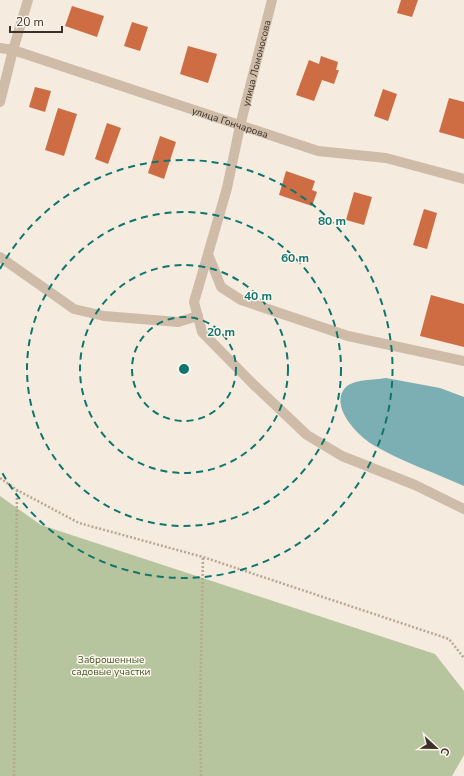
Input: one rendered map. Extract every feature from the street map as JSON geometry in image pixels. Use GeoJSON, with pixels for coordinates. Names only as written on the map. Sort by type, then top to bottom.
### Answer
{"type":"FeatureCollection","features":[{"type":"Feature","properties":{"kind":"street"},"geometry":{"type":"LineString","coordinates":[[0,102],[13,50],[28,0]]}},
{"type":"Feature","properties":{"kind":"street","name":"улица Ломоносова"},"geometry":{"type":"LineString","coordinates":[[272,0],[240,126],[227,188],[194,302],[202,332],[254,385],[307,435],[342,456],[415,485],[464,509]]}},
{"type":"Feature","properties":{"kind":"street","name":"улица Гончарова"},"geometry":{"type":"LineString","coordinates":[[0,48],[13,50],[240,126],[275,135],[318,150],[386,158],[464,179]]}},
{"type":"Feature","properties":{"kind":"street"},"geometry":{"type":"LineString","coordinates":[[208,254],[221,287],[241,300],[348,336],[464,361]]}},
{"type":"Feature","properties":{"kind":"street"},"geometry":{"type":"LineString","coordinates":[[0,257],[74,309],[104,316],[178,322],[198,316]]}},
{"type":"Feature","properties":{"kind":"path"},"geometry":{"type":"LineString","coordinates":[[0,478],[17,490],[79,523],[203,557],[449,639],[464,658]]}},
{"type":"Feature","properties":{"kind":"path"},"geometry":{"type":"LineString","coordinates":[[14,776],[17,490]]}},
{"type":"Feature","properties":{"kind":"path"},"geometry":{"type":"LineString","coordinates":[[201,776],[200,711],[203,557]]}},
{"type":"Feature","properties":{"kind":"green space","name":"Заброшенные садовые участки"},"geometry":{"type":"Polygon","coordinates":[[[0,496],[41,525],[435,654],[464,691],[464,755],[452,776],[0,776],[0,496]]]}},
{"type":"Feature","properties":{"kind":"water"},"geometry":{"type":"Polygon","coordinates":[[[386,378],[440,388],[464,397],[464,486],[375,446],[361,436],[348,421],[341,404],[341,396],[345,388],[358,381],[386,378]]]}},
{"type":"Feature","properties":{"kind":"building"},"geometry":{"type":"Polygon","coordinates":[[[401,0],[418,0],[412,17],[397,13],[401,0]]]}},
{"type":"Feature","properties":{"kind":"building"},"geometry":{"type":"Polygon","coordinates":[[[72,6],[104,16],[97,37],[65,26],[72,6]]]}},
{"type":"Feature","properties":{"kind":"building"},"geometry":{"type":"Polygon","coordinates":[[[132,22],[148,27],[140,51],[124,46],[132,22]]]}},
{"type":"Feature","properties":{"kind":"building"},"geometry":{"type":"Polygon","coordinates":[[[188,46],[217,54],[208,83],[180,74],[188,46]]]}},
{"type":"Feature","properties":{"kind":"building"},"geometry":{"type":"Polygon","coordinates":[[[321,56],[338,62],[336,70],[339,70],[334,84],[322,80],[314,101],[296,95],[309,60],[319,64],[321,56]]]}},
{"type":"Feature","properties":{"kind":"building"},"geometry":{"type":"Polygon","coordinates":[[[35,87],[51,91],[45,112],[29,107],[35,87]]]}},
{"type":"Feature","properties":{"kind":"building"},"geometry":{"type":"Polygon","coordinates":[[[383,89],[397,94],[388,121],[374,116],[383,89]]]}},
{"type":"Feature","properties":{"kind":"building"},"geometry":{"type":"Polygon","coordinates":[[[449,98],[464,102],[464,139],[439,132],[449,98]]]}},
{"type":"Feature","properties":{"kind":"building"},"geometry":{"type":"Polygon","coordinates":[[[58,108],[77,114],[64,156],[45,150],[58,108]]]}},
{"type":"Feature","properties":{"kind":"building"},"geometry":{"type":"Polygon","coordinates":[[[107,123],[121,128],[108,164],[95,159],[107,123]]]}},
{"type":"Feature","properties":{"kind":"building"},"geometry":{"type":"Polygon","coordinates":[[[160,136],[176,142],[164,179],[148,173],[160,136]]]}},
{"type":"Feature","properties":{"kind":"building"},"geometry":{"type":"Polygon","coordinates":[[[286,171],[315,181],[312,190],[317,192],[312,206],[279,195],[286,171]]]}},
{"type":"Feature","properties":{"kind":"building"},"geometry":{"type":"Polygon","coordinates":[[[354,192],[372,197],[364,225],[346,220],[354,192]]]}},
{"type":"Feature","properties":{"kind":"building"},"geometry":{"type":"Polygon","coordinates":[[[424,209],[437,213],[427,249],[413,245],[424,209]]]}},
{"type":"Feature","properties":{"kind":"building"},"geometry":{"type":"Polygon","coordinates":[[[431,295],[464,304],[464,347],[420,336],[431,295]]]}}]}
